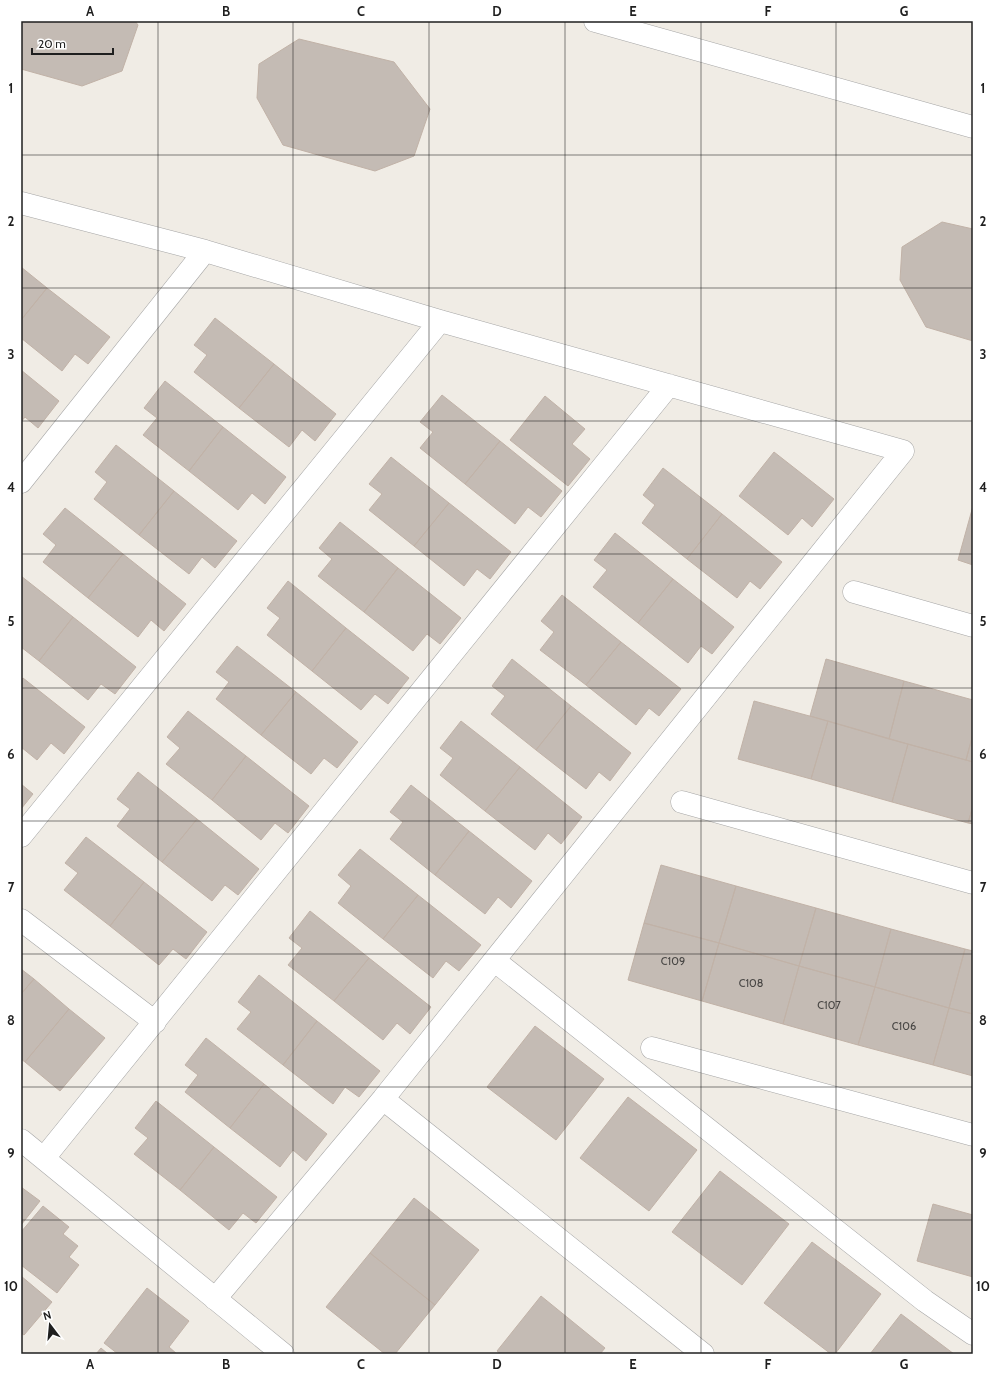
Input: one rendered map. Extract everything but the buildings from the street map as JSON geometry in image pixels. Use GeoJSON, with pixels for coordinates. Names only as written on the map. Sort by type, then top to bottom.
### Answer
{"type":"FeatureCollection","features":[{"type":"Feature","properties":{"kind":"street"},"geometry":{"type":"LineString","coordinates":[[596,21],[973,128]]}},
{"type":"Feature","properties":{"kind":"street"},"geometry":{"type":"LineString","coordinates":[[21,203],[205,251],[440,321],[903,451],[495,961],[383,1099],[215,1299]]}},
{"type":"Feature","properties":{"kind":"street"},"geometry":{"type":"LineString","coordinates":[[21,482],[205,251]]}},
{"type":"Feature","properties":{"kind":"street"},"geometry":{"type":"LineString","coordinates":[[21,836],[440,321]]}},
{"type":"Feature","properties":{"kind":"street"},"geometry":{"type":"LineString","coordinates":[[44,1158],[669,385]]}},
{"type":"Feature","properties":{"kind":"street"},"geometry":{"type":"LineString","coordinates":[[854,592],[973,626]]}},
{"type":"Feature","properties":{"kind":"street"},"geometry":{"type":"LineString","coordinates":[[682,802],[973,883]]}},
{"type":"Feature","properties":{"kind":"street"},"geometry":{"type":"LineString","coordinates":[[21,920],[155,1022]]}},
{"type":"Feature","properties":{"kind":"street"},"geometry":{"type":"LineString","coordinates":[[495,961],[925,1301],[973,1334]]}},
{"type":"Feature","properties":{"kind":"street"},"geometry":{"type":"LineString","coordinates":[[652,1048],[973,1135]]}},
{"type":"Feature","properties":{"kind":"street"},"geometry":{"type":"LineString","coordinates":[[383,1099],[703,1354]]}},
{"type":"Feature","properties":{"kind":"street"},"geometry":{"type":"LineString","coordinates":[[21,1140],[283,1354]]}}]}
